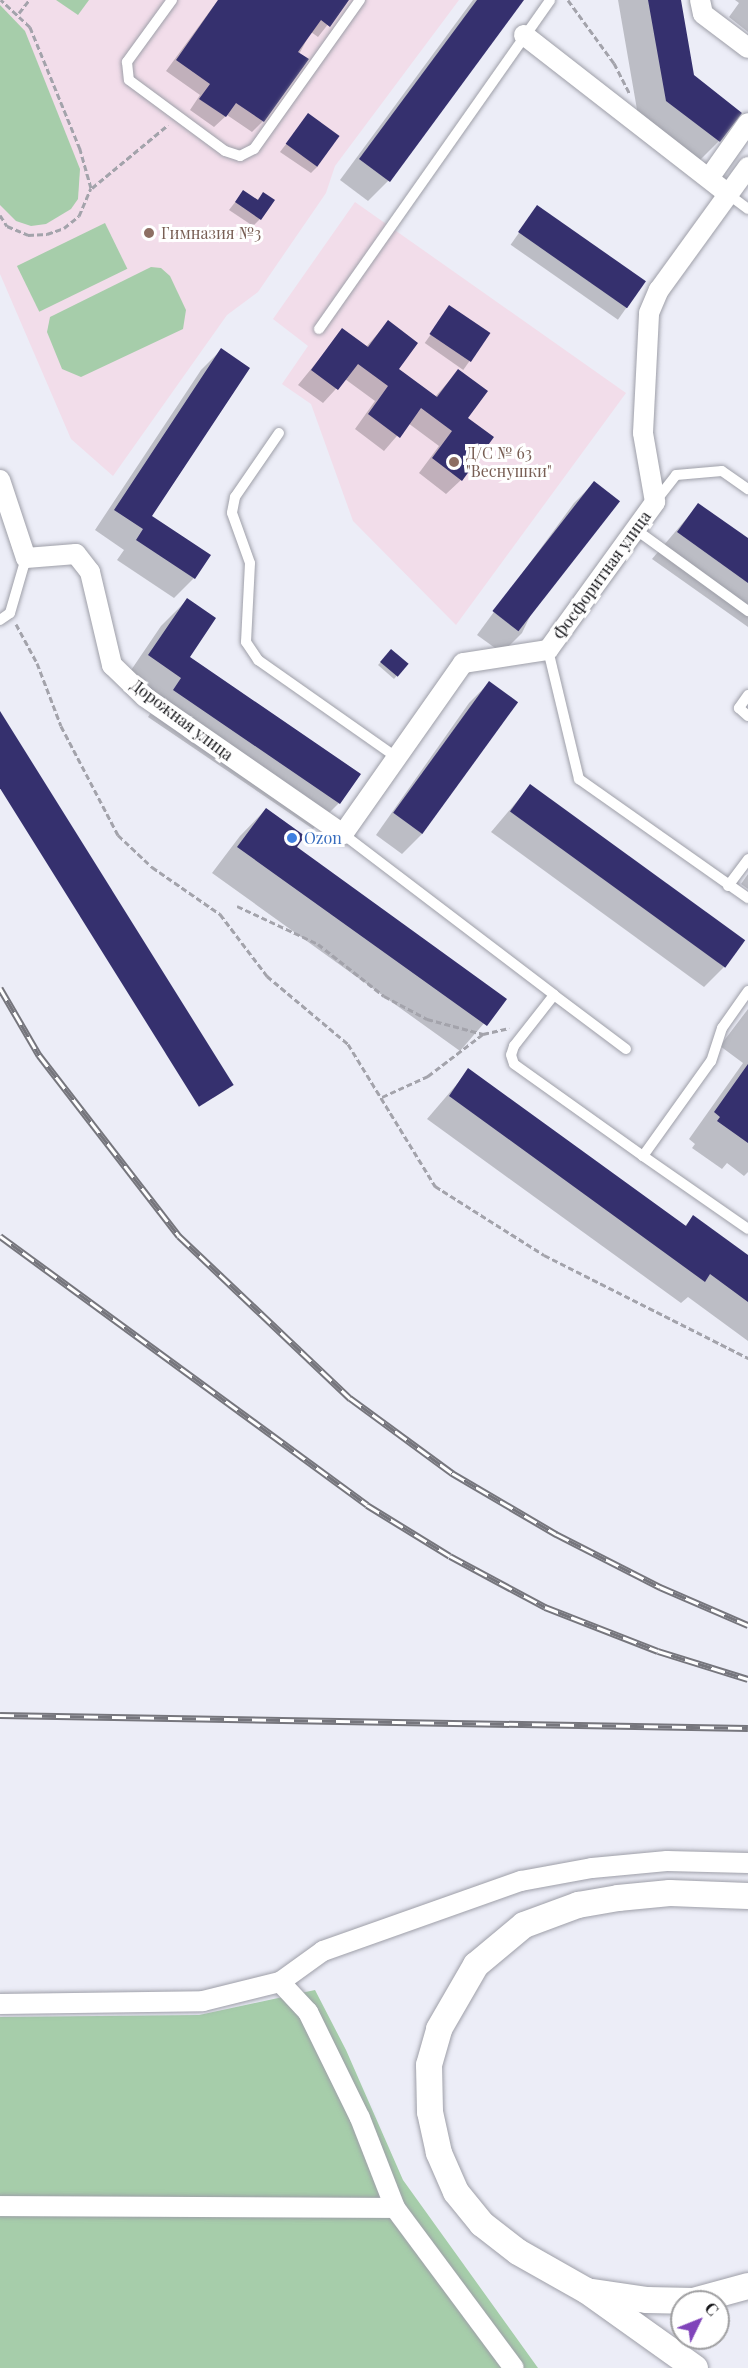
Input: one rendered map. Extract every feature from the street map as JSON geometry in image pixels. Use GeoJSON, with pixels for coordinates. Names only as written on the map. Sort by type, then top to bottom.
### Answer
{"type":"FeatureCollection","features":[{"type":"Feature","properties":{"kind":"street"},"geometry":{"type":"LineString","coordinates":[[700,0],[703,14],[748,48]]}},
{"type":"Feature","properties":{"kind":"street"},"geometry":{"type":"LineString","coordinates":[[524,34],[728,194]]}},
{"type":"Feature","properties":{"kind":"street"},"geometry":{"type":"LineString","coordinates":[[709,178],[748,123]]}},
{"type":"Feature","properties":{"kind":"street","name":"Фосфоритная улица"},"geometry":{"type":"LineString","coordinates":[[343,834],[399,759],[463,663],[548,650],[655,502],[643,433],[649,313],[659,290],[748,167]]}},
{"type":"Feature","properties":{"kind":"street"},"geometry":{"type":"LineString","coordinates":[[0,480],[26,558]]}},
{"type":"Feature","properties":{"kind":"street","name":"Дорожная улица"},"geometry":{"type":"LineString","coordinates":[[26,558],[76,554],[90,572],[112,665],[145,697],[343,834]]}},
{"type":"Feature","properties":{"kind":"street"},"geometry":{"type":"LineString","coordinates":[[0,2004],[203,2001],[280,1982],[323,1951],[521,1881],[592,1868],[667,1861],[748,1863]]}},
{"type":"Feature","properties":{"kind":"street"},"geometry":{"type":"LineString","coordinates":[[695,2368],[587,2291],[518,2252],[482,2224],[456,2192],[438,2153],[430,2112],[429,2065],[440,2029],[476,1965],[524,1925],[578,1905],[618,1898],[670,1893],[748,1896]]}},
{"type":"Feature","properties":{"kind":"street"},"geometry":{"type":"LineString","coordinates":[[280,1982],[308,2012],[360,2118],[395,2208],[514,2368]]}},
{"type":"Feature","properties":{"kind":"street"},"geometry":{"type":"LineString","coordinates":[[0,2206],[395,2208]]}},
{"type":"Feature","properties":{"kind":"street"},"geometry":{"type":"LineString","coordinates":[[587,2291],[647,2300],[693,2301],[748,2286]]}},
{"type":"Feature","properties":{"kind":"lane"},"geometry":{"type":"LineString","coordinates":[[172,0],[127,62],[129,80],[225,151],[240,156],[254,149],[360,0]]}},
{"type":"Feature","properties":{"kind":"lane"},"geometry":{"type":"LineString","coordinates":[[320,329],[524,34],[550,0]]}},
{"type":"Feature","properties":{"kind":"lane"},"geometry":{"type":"LineString","coordinates":[[728,194],[748,209]]}},
{"type":"Feature","properties":{"kind":"lane"},"geometry":{"type":"LineString","coordinates":[[279,433],[236,497],[232,513],[250,562],[246,642],[258,660],[399,759]]}},
{"type":"Feature","properties":{"kind":"lane"},"geometry":{"type":"LineString","coordinates":[[655,502],[676,475],[722,471],[748,489]]}},
{"type":"Feature","properties":{"kind":"lane"},"geometry":{"type":"LineString","coordinates":[[635,529],[748,611]]}},
{"type":"Feature","properties":{"kind":"lane"},"geometry":{"type":"LineString","coordinates":[[0,620],[10,613],[26,558]]}},
{"type":"Feature","properties":{"kind":"lane"},"geometry":{"type":"LineString","coordinates":[[548,650],[579,779],[748,898]]}},
{"type":"Feature","properties":{"kind":"lane"},"geometry":{"type":"LineString","coordinates":[[748,695],[739,708],[748,716]]}},
{"type":"Feature","properties":{"kind":"lane"},"geometry":{"type":"LineString","coordinates":[[343,834],[626,1049]]}},
{"type":"Feature","properties":{"kind":"lane"},"geometry":{"type":"LineString","coordinates":[[728,886],[748,859]]}},
{"type":"Feature","properties":{"kind":"lane"},"geometry":{"type":"LineString","coordinates":[[643,1156],[711,1061],[722,1028],[748,991]]}},
{"type":"Feature","properties":{"kind":"lane"},"geometry":{"type":"LineString","coordinates":[[554,995],[514,1046],[511,1055],[514,1064],[748,1229]]}},
{"type":"Feature","properties":{"kind":"path"},"geometry":{"type":"LineString","coordinates":[[1,0],[19,13],[30,27],[80,149],[91,188]]}},
{"type":"Feature","properties":{"kind":"path"},"geometry":{"type":"LineString","coordinates":[[19,13],[29,0]]}},
{"type":"Feature","properties":{"kind":"path"},"geometry":{"type":"LineString","coordinates":[[568,0],[623,78],[639,124]]}},
{"type":"Feature","properties":{"kind":"path"},"geometry":{"type":"LineString","coordinates":[[0,215],[7,226],[28,235],[47,234],[63,228],[79,216],[91,188],[179,117]]}},
{"type":"Feature","properties":{"kind":"path"},"geometry":{"type":"LineString","coordinates":[[10,613],[37,663],[61,726],[118,835],[152,867],[220,914],[267,976],[326,1021],[348,1044],[382,1097],[415,1160],[435,1186],[544,1255],[748,1358]]}},
{"type":"Feature","properties":{"kind":"path"},"geometry":{"type":"LineString","coordinates":[[237,906],[318,944],[384,996],[427,1019],[483,1034]]}},
{"type":"Feature","properties":{"kind":"path"},"geometry":{"type":"LineString","coordinates":[[382,1097],[428,1076],[483,1034],[534,1022]]}},
{"type":"Feature","properties":{"kind":"shaded area","name":"Гимназия №3"},"geometry":{"type":"Polygon","coordinates":[[[0,0],[459,0],[335,166],[326,193],[258,292],[227,315],[113,476],[71,439],[0,274],[0,0]]]}},
{"type":"Feature","properties":{"kind":"shaded area","name":"Д/С № 63 \"Веснушки\""},"geometry":{"type":"Polygon","coordinates":[[[355,202],[626,393],[456,625],[353,521],[311,404],[282,384],[308,346],[273,319],[355,202]]]}},
{"type":"Feature","properties":{"kind":"green space"},"geometry":{"type":"Polygon","coordinates":[[[56,0],[89,0],[78,15],[56,0]]]}},
{"type":"Feature","properties":{"kind":"green space"},"geometry":{"type":"Polygon","coordinates":[[[0,5],[25,31],[80,169],[78,199],[71,209],[46,224],[31,226],[16,221],[0,205],[0,5]]]}},
{"type":"Feature","properties":{"kind":"green space"},"geometry":{"type":"Polygon","coordinates":[[[105,223],[127,269],[39,312],[17,266],[105,223]]]}},
{"type":"Feature","properties":{"kind":"green space"},"geometry":{"type":"Polygon","coordinates":[[[151,267],[161,268],[170,276],[186,310],[183,329],[81,377],[62,369],[47,332],[50,317],[151,267]]]}},
{"type":"Feature","properties":{"kind":"green space"},"geometry":{"type":"Polygon","coordinates":[[[315,1990],[346,2050],[403,2180],[538,2368],[0,2368],[0,2017],[199,2015],[315,1990]]]}},
{"type":"Feature","properties":{"kind":"building"},"geometry":{"type":"Polygon","coordinates":[[[218,0],[349,0],[330,27],[321,20],[298,52],[309,59],[264,122],[236,103],[226,117],[199,99],[210,84],[176,60],[218,0]]]}},
{"type":"Feature","properties":{"kind":"building"},"geometry":{"type":"Polygon","coordinates":[[[477,0],[524,0],[390,182],[359,159],[477,0]]]}},
{"type":"Feature","properties":{"kind":"building"},"geometry":{"type":"Polygon","coordinates":[[[648,0],[681,0],[694,75],[742,113],[720,142],[666,101],[648,0]]]}},
{"type":"Feature","properties":{"kind":"building"},"geometry":{"type":"Polygon","coordinates":[[[308,113],[340,136],[317,167],[286,144],[308,113]]]}},
{"type":"Feature","properties":{"kind":"building"},"geometry":{"type":"Polygon","coordinates":[[[243,190],[258,200],[263,192],[275,200],[261,220],[235,202],[243,190]]]}},
{"type":"Feature","properties":{"kind":"building"},"geometry":{"type":"Polygon","coordinates":[[[537,205],[646,281],[627,308],[518,232],[537,205]]]}},
{"type":"Feature","properties":{"kind":"building"},"geometry":{"type":"Polygon","coordinates":[[[449,305],[490,333],[471,362],[429,334],[449,305]]]}},
{"type":"Feature","properties":{"kind":"building"},"geometry":{"type":"Polygon","coordinates":[[[388,320],[418,343],[399,369],[437,397],[458,369],[488,391],[468,418],[494,437],[462,481],[432,458],[452,431],[421,408],[400,438],[368,414],[388,386],[358,364],[338,390],[311,370],[342,328],[368,347],[388,320]]]}},
{"type":"Feature","properties":{"kind":"building"},"geometry":{"type":"Polygon","coordinates":[[[221,348],[250,368],[152,516],[211,555],[195,579],[136,540],[143,529],[114,510],[221,348]]]}},
{"type":"Feature","properties":{"kind":"building"},"geometry":{"type":"Polygon","coordinates":[[[594,481],[620,501],[518,631],[492,611],[594,481]]]}},
{"type":"Feature","properties":{"kind":"building"},"geometry":{"type":"Polygon","coordinates":[[[698,503],[748,538],[748,583],[677,532],[698,503]]]}},
{"type":"Feature","properties":{"kind":"building"},"geometry":{"type":"Polygon","coordinates":[[[187,598],[216,618],[190,657],[361,774],[340,804],[173,690],[181,678],[148,655],[187,598]]]}},
{"type":"Feature","properties":{"kind":"building"},"geometry":{"type":"Polygon","coordinates":[[[391,649],[409,664],[398,677],[380,662],[391,649]]]}},
{"type":"Feature","properties":{"kind":"building"},"geometry":{"type":"Polygon","coordinates":[[[489,681],[518,702],[422,834],[393,813],[489,681]]]}},
{"type":"Feature","properties":{"kind":"building"},"geometry":{"type":"Polygon","coordinates":[[[0,711],[234,1085],[199,1107],[0,788],[0,711]]]}},
{"type":"Feature","properties":{"kind":"building"},"geometry":{"type":"Polygon","coordinates":[[[530,784],[745,940],[725,968],[510,812],[530,784]]]}},
{"type":"Feature","properties":{"kind":"building"},"geometry":{"type":"Polygon","coordinates":[[[266,808],[305,836],[297,847],[507,999],[487,1026],[237,847],[266,808]]]}},
{"type":"Feature","properties":{"kind":"building"},"geometry":{"type":"Polygon","coordinates":[[[748,1064],[748,1143],[717,1121],[720,1117],[714,1112],[748,1064]]]}},
{"type":"Feature","properties":{"kind":"building"},"geometry":{"type":"Polygon","coordinates":[[[468,1068],[686,1226],[693,1215],[748,1255],[748,1302],[710,1274],[705,1282],[449,1096],[468,1068]]]}},
{"type":"Feature","properties":{"kind":"railway"},"geometry":{"type":"LineString","coordinates":[[0,988],[39,1055],[179,1236],[350,1398],[452,1473],[556,1534],[660,1587],[748,1625]]}},
{"type":"Feature","properties":{"kind":"railway"},"geometry":{"type":"LineString","coordinates":[[0,1236],[367,1505],[450,1556],[545,1607],[658,1651],[748,1679]]}},
{"type":"Feature","properties":{"kind":"railway"},"geometry":{"type":"LineString","coordinates":[[0,1715],[748,1728]]}},
{"type":"Feature","properties":{"kind":"place","name":"Гимназия №3"},"geometry":{"type":"Point","coordinates":[149,233]}},
{"type":"Feature","properties":{"kind":"place","name":"Д/С № 63 \"Веснушки\""},"geometry":{"type":"Point","coordinates":[454,462]}},
{"type":"Feature","properties":{"kind":"place","name":"Ozon"},"geometry":{"type":"Point","coordinates":[292,838]}}]}
